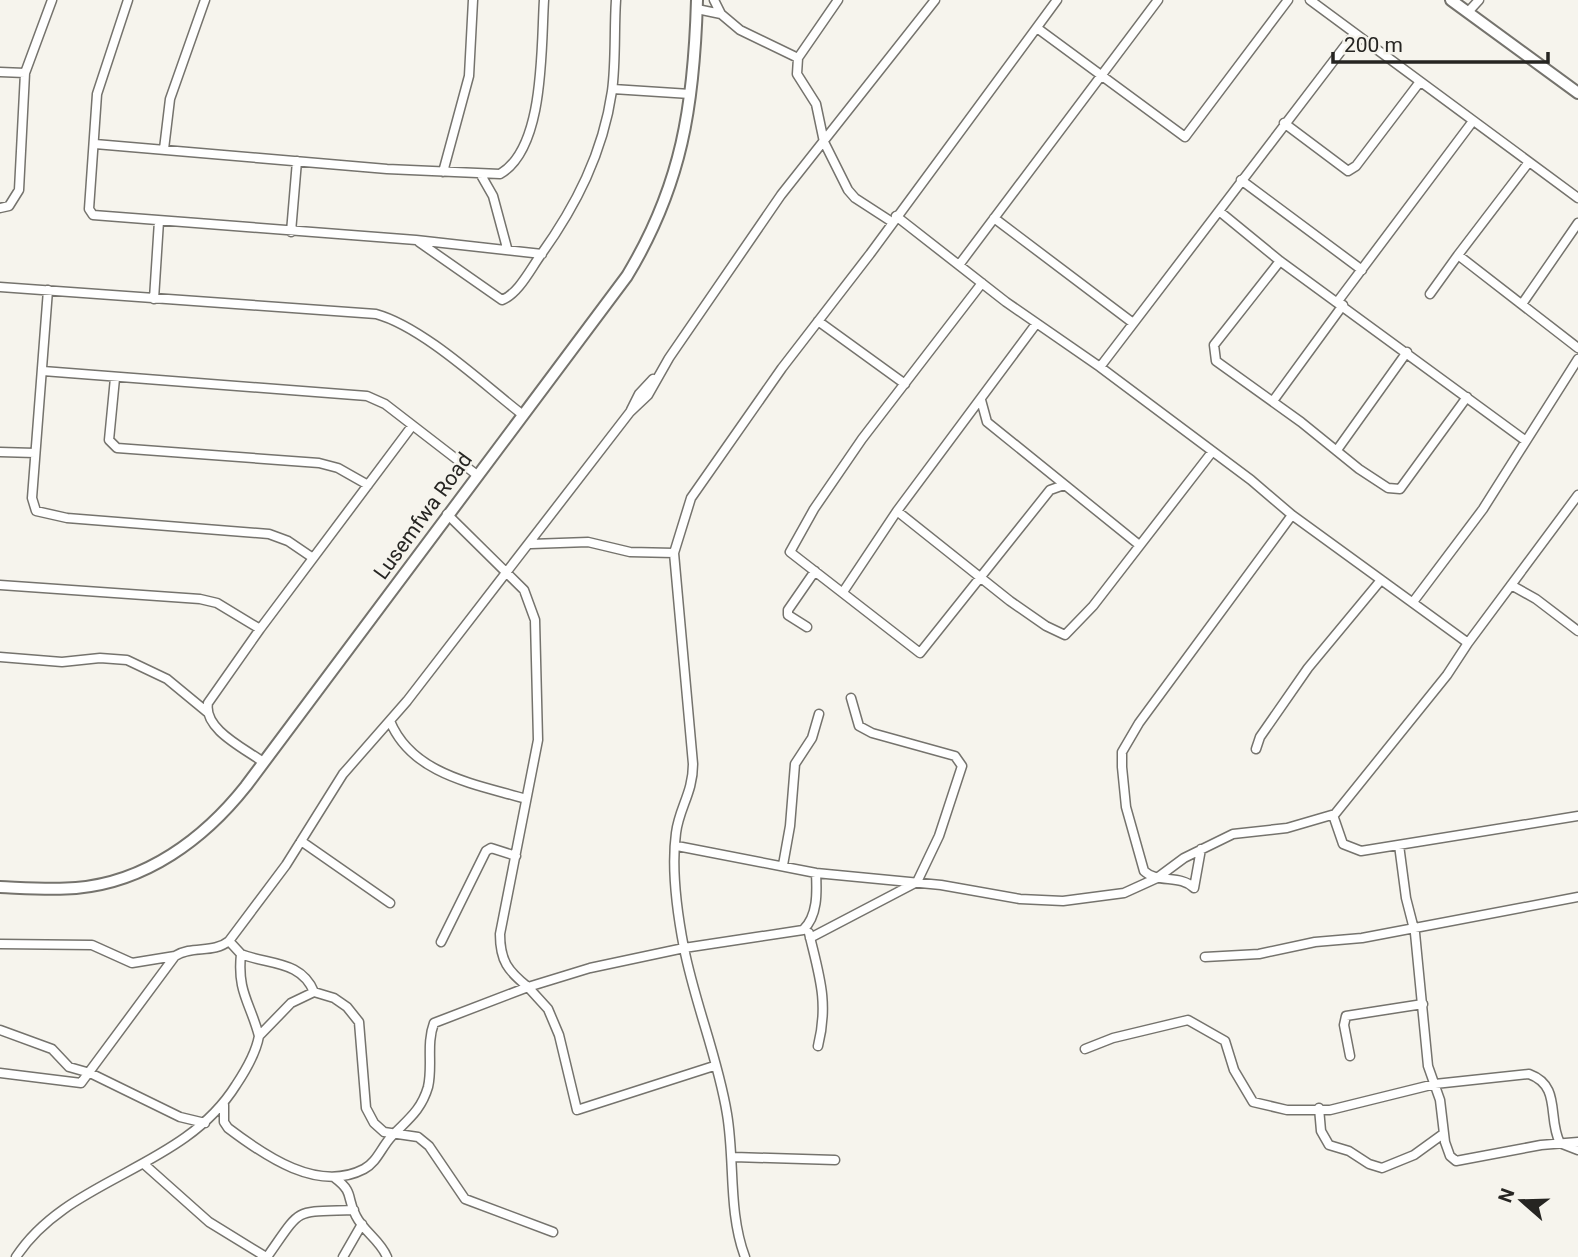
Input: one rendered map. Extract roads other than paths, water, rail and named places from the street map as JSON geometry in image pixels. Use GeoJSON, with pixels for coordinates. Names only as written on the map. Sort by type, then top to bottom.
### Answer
{"type":"FeatureCollection","features":[{"type":"Feature","properties":{"kind":"street"},"geometry":{"type":"LineString","coordinates":[[0,208],[9,206],[19,190],[25,73],[52,0]]}},
{"type":"Feature","properties":{"kind":"street"},"geometry":{"type":"LineString","coordinates":[[128,0],[97,94],[91,213],[159,221],[507,248],[542,254]]}},
{"type":"Feature","properties":{"kind":"street"},"geometry":{"type":"LineString","coordinates":[[164,149],[170,99],[205,0]]}},
{"type":"Feature","properties":{"kind":"street"},"geometry":{"type":"LineString","coordinates":[[443,172],[469,76],[473,0]]}},
{"type":"Feature","properties":{"kind":"street"},"geometry":{"type":"LineString","coordinates":[[95,145],[481,175],[500,174],[518,158],[536,109],[544,0]]}},
{"type":"Feature","properties":{"kind":"street"},"geometry":{"type":"LineString","coordinates":[[416,240],[502,300],[516,288],[542,254],[588,178],[605,128],[612,89],[616,0]]}},
{"type":"Feature","properties":{"kind":"street"},"geometry":{"type":"LineString","coordinates":[[714,0],[721,14]]}},
{"type":"Feature","properties":{"kind":"street"},"geometry":{"type":"LineString","coordinates":[[838,0],[798,58],[797,75],[816,104],[824,142],[855,198],[894,219],[1036,324],[1100,367],[1292,515],[1468,643]]}},
{"type":"Feature","properties":{"kind":"street"},"geometry":{"type":"LineString","coordinates":[[0,944],[92,945],[132,963],[175,956],[197,948],[221,947],[229,941],[301,841],[343,774],[390,721],[531,544],[630,412],[648,395],[658,374],[781,195],[935,0]]}},
{"type":"Feature","properties":{"kind":"street"},"geometry":{"type":"LineString","coordinates":[[745,1257],[736,1233],[734,1157],[727,1110],[684,948],[677,897],[676,834],[691,790],[693,764],[674,553],[691,498],[703,478],[1057,0]]}},
{"type":"Feature","properties":{"kind":"street"},"geometry":{"type":"LineString","coordinates":[[959,265],[1158,0]]}},
{"type":"Feature","properties":{"kind":"street"},"geometry":{"type":"LineString","coordinates":[[1037,28],[1185,137],[1288,0]]}},
{"type":"Feature","properties":{"kind":"street"},"geometry":{"type":"LineString","coordinates":[[1310,0],[1578,198]]}},
{"type":"Feature","properties":{"kind":"street"},"geometry":{"type":"LineString","coordinates":[[1451,0],[1578,93]]}},
{"type":"Feature","properties":{"kind":"street"},"geometry":{"type":"LineString","coordinates":[[1468,12],[1479,0]]}},
{"type":"Feature","properties":{"kind":"street"},"geometry":{"type":"LineString","coordinates":[[697,5],[721,14],[740,30],[798,58]]}},
{"type":"Feature","properties":{"kind":"street","name":"Lusemfwa Road"},"geometry":{"type":"LineString","coordinates":[[0,887],[76,888],[111,881],[153,865],[191,844],[221,818],[627,276],[650,238],[682,154],[697,5]]}},
{"type":"Feature","properties":{"kind":"street"},"geometry":{"type":"LineString","coordinates":[[1100,367],[1354,34]]}},
{"type":"Feature","properties":{"kind":"street"},"geometry":{"type":"LineString","coordinates":[[0,72],[25,73]]}},
{"type":"Feature","properties":{"kind":"street"},"geometry":{"type":"LineString","coordinates":[[1284,123],[1348,171],[1356,166],[1419,83]]}},
{"type":"Feature","properties":{"kind":"street"},"geometry":{"type":"LineString","coordinates":[[612,89],[690,94]]}},
{"type":"Feature","properties":{"kind":"street"},"geometry":{"type":"LineString","coordinates":[[1273,401],[1362,270],[1472,121]]}},
{"type":"Feature","properties":{"kind":"street"},"geometry":{"type":"LineString","coordinates":[[290,232],[297,161]]}},
{"type":"Feature","properties":{"kind":"street"},"geometry":{"type":"LineString","coordinates":[[1430,294],[1529,162]]}},
{"type":"Feature","properties":{"kind":"street"},"geometry":{"type":"LineString","coordinates":[[481,175],[493,196],[507,248]]}},
{"type":"Feature","properties":{"kind":"street"},"geometry":{"type":"LineString","coordinates":[[1241,180],[1362,270]]}},
{"type":"Feature","properties":{"kind":"street"},"geometry":{"type":"LineString","coordinates":[[1219,211],[1280,261],[1526,441]]}},
{"type":"Feature","properties":{"kind":"street"},"geometry":{"type":"LineString","coordinates":[[994,218],[1133,323]]}},
{"type":"Feature","properties":{"kind":"street"},"geometry":{"type":"LineString","coordinates":[[154,299],[159,221]]}},
{"type":"Feature","properties":{"kind":"street"},"geometry":{"type":"LineString","coordinates":[[1522,304],[1578,223]]}},
{"type":"Feature","properties":{"kind":"street"},"geometry":{"type":"LineString","coordinates":[[1458,255],[1578,348]]}},
{"type":"Feature","properties":{"kind":"street"},"geometry":{"type":"LineString","coordinates":[[1280,261],[1214,345],[1214,354],[1224,368],[1273,401],[1388,488],[1400,489],[1467,397]]}},
{"type":"Feature","properties":{"kind":"street"},"geometry":{"type":"LineString","coordinates":[[982,283],[862,439],[790,549],[792,554],[920,653],[1050,491],[1064,485]]}},
{"type":"Feature","properties":{"kind":"street"},"geometry":{"type":"LineString","coordinates":[[0,286],[354,312],[396,320],[419,334],[523,415]]}},
{"type":"Feature","properties":{"kind":"street"},"geometry":{"type":"LineString","coordinates":[[48,290],[32,498],[39,513],[269,534],[288,541],[313,558]]}},
{"type":"Feature","properties":{"kind":"street"},"geometry":{"type":"LineString","coordinates":[[818,321],[905,384]]}},
{"type":"Feature","properties":{"kind":"street"},"geometry":{"type":"LineString","coordinates":[[843,592],[897,511],[1036,324]]}},
{"type":"Feature","properties":{"kind":"street"},"geometry":{"type":"LineString","coordinates":[[1337,450],[1407,352]]}},
{"type":"Feature","properties":{"kind":"street"},"geometry":{"type":"LineString","coordinates":[[1413,602],[1483,509],[1578,359]]}},
{"type":"Feature","properties":{"kind":"street"},"geometry":{"type":"LineString","coordinates":[[43,371],[354,393],[376,399],[477,475]]}},
{"type":"Feature","properties":{"kind":"street"},"geometry":{"type":"LineString","coordinates":[[115,378],[109,440],[117,447],[319,463],[338,468],[368,485]]}},
{"type":"Feature","properties":{"kind":"street"},"geometry":{"type":"LineString","coordinates":[[981,400],[987,422],[1138,544]]}},
{"type":"Feature","properties":{"kind":"street"},"geometry":{"type":"LineString","coordinates":[[206,712],[214,692],[412,426]]}},
{"type":"Feature","properties":{"kind":"street"},"geometry":{"type":"LineString","coordinates":[[0,452],[35,453]]}},
{"type":"Feature","properties":{"kind":"street"},"geometry":{"type":"LineString","coordinates":[[897,511],[1038,621],[1065,635],[1093,606],[1138,544],[1212,452]]}},
{"type":"Feature","properties":{"kind":"street"},"geometry":{"type":"LineString","coordinates":[[1050,491],[1051,473]]}},
{"type":"Feature","properties":{"kind":"street"},"geometry":{"type":"LineString","coordinates":[[677,846],[816,873],[917,882],[1020,899],[1063,901],[1124,893],[1157,878],[1200,849],[1233,834],[1287,828],[1333,816],[1447,675],[1578,495]]}},
{"type":"Feature","properties":{"kind":"street"},"geometry":{"type":"LineString","coordinates":[[447,514],[524,590],[535,620],[538,740],[504,906],[499,954],[504,966],[548,1009],[559,1035],[577,1110],[714,1066]]}},
{"type":"Feature","properties":{"kind":"street"},"geometry":{"type":"LineString","coordinates":[[1200,849],[1194,888],[1181,881],[1157,878],[1144,871],[1125,799],[1122,752],[1139,723],[1292,515]]}},
{"type":"Feature","properties":{"kind":"street"},"geometry":{"type":"LineString","coordinates":[[531,544],[588,542],[630,552],[674,553]]}},
{"type":"Feature","properties":{"kind":"street"},"geometry":{"type":"LineString","coordinates":[[807,627],[788,615],[788,610],[815,570]]}},
{"type":"Feature","properties":{"kind":"street"},"geometry":{"type":"LineString","coordinates":[[1256,749],[1260,737],[1308,668],[1381,580]]}},
{"type":"Feature","properties":{"kind":"street"},"geometry":{"type":"LineString","coordinates":[[0,585],[200,599],[217,603],[260,629]]}},
{"type":"Feature","properties":{"kind":"street"},"geometry":{"type":"LineString","coordinates":[[1511,585],[1536,599],[1578,631]]}},
{"type":"Feature","properties":{"kind":"street"},"geometry":{"type":"LineString","coordinates":[[0,657],[74,663],[100,658],[127,660],[167,679],[206,712],[211,724],[262,762]]}},
{"type":"Feature","properties":{"kind":"street"},"geometry":{"type":"LineString","coordinates":[[810,938],[917,882],[939,836],[962,766],[955,756],[872,733],[859,726],[851,698]]}},
{"type":"Feature","properties":{"kind":"street"},"geometry":{"type":"LineString","coordinates":[[783,865],[790,826],[795,764],[812,738],[819,714]]}},
{"type":"Feature","properties":{"kind":"street"},"geometry":{"type":"LineString","coordinates":[[390,721],[402,746],[419,759],[467,781],[526,799]]}},
{"type":"Feature","properties":{"kind":"street"},"geometry":{"type":"LineString","coordinates":[[1333,816],[1340,839],[1346,847],[1361,851],[1463,832],[1578,816]]}},
{"type":"Feature","properties":{"kind":"street"},"geometry":{"type":"LineString","coordinates":[[301,841],[390,903]]}},
{"type":"Feature","properties":{"kind":"street"},"geometry":{"type":"LineString","coordinates":[[1399,845],[1413,927],[1428,1066],[1444,1119],[1443,1133],[1450,1156],[1456,1161],[1578,1142]]}},
{"type":"Feature","properties":{"kind":"street"},"geometry":{"type":"LineString","coordinates":[[440,942],[486,851],[491,848],[516,856]]}},
{"type":"Feature","properties":{"kind":"street"},"geometry":{"type":"LineString","coordinates":[[335,1178],[372,1164],[398,1132],[414,1118],[428,1085],[430,1038],[434,1024],[528,987],[590,968],[684,948],[794,934],[807,926],[815,907],[816,873]]}},
{"type":"Feature","properties":{"kind":"street"},"geometry":{"type":"LineString","coordinates":[[1205,957],[1259,954],[1578,897]]}},
{"type":"Feature","properties":{"kind":"street"},"geometry":{"type":"LineString","coordinates":[[807,926],[825,999],[824,1020],[818,1046]]}},
{"type":"Feature","properties":{"kind":"street"},"geometry":{"type":"LineString","coordinates":[[229,941],[241,954],[255,959],[281,962],[296,970],[314,992],[334,998],[347,1006],[359,1022],[366,1108],[374,1123],[384,1132],[418,1137],[429,1146],[465,1199],[553,1233]]}},
{"type":"Feature","properties":{"kind":"street"},"geometry":{"type":"LineString","coordinates":[[241,954],[243,999],[259,1036]]}},
{"type":"Feature","properties":{"kind":"street"},"geometry":{"type":"LineString","coordinates":[[0,1073],[76,1085],[90,1073],[175,956]]}},
{"type":"Feature","properties":{"kind":"street"},"geometry":{"type":"LineString","coordinates":[[16,1257],[34,1234],[70,1207],[145,1165],[205,1123],[224,1105],[245,1072],[259,1036],[291,1003],[314,992]]}},
{"type":"Feature","properties":{"kind":"street"},"geometry":{"type":"LineString","coordinates":[[1350,1056],[1346,1016],[1368,1010],[1402,1010],[1423,1004]]}},
{"type":"Feature","properties":{"kind":"street"},"geometry":{"type":"LineString","coordinates":[[1085,1049],[1113,1038],[1188,1020],[1225,1041],[1234,1070],[1253,1102],[1287,1110],[1340,1109],[1361,1100],[1435,1084],[1529,1074],[1540,1078],[1550,1091],[1555,1134],[1560,1143],[1578,1150]]}},
{"type":"Feature","properties":{"kind":"street"},"geometry":{"type":"LineString","coordinates":[[0,1030],[46,1045],[56,1051],[69,1067],[90,1073],[180,1117],[205,1123]]}},
{"type":"Feature","properties":{"kind":"street"},"geometry":{"type":"LineString","coordinates":[[224,1105],[224,1122],[239,1136],[296,1169],[335,1178],[351,1192],[354,1210],[362,1224],[383,1247],[387,1257]]}},
{"type":"Feature","properties":{"kind":"street"},"geometry":{"type":"LineString","coordinates":[[1319,1108],[1321,1131],[1329,1145],[1349,1151],[1376,1167],[1392,1166],[1414,1155],[1443,1133]]}},
{"type":"Feature","properties":{"kind":"street"},"geometry":{"type":"LineString","coordinates":[[734,1157],[835,1160]]}},
{"type":"Feature","properties":{"kind":"street"},"geometry":{"type":"LineString","coordinates":[[145,1165],[209,1222],[267,1257],[295,1217],[305,1210],[354,1210]]}},
{"type":"Feature","properties":{"kind":"street"},"geometry":{"type":"LineString","coordinates":[[343,1257],[362,1224]]}}]}
